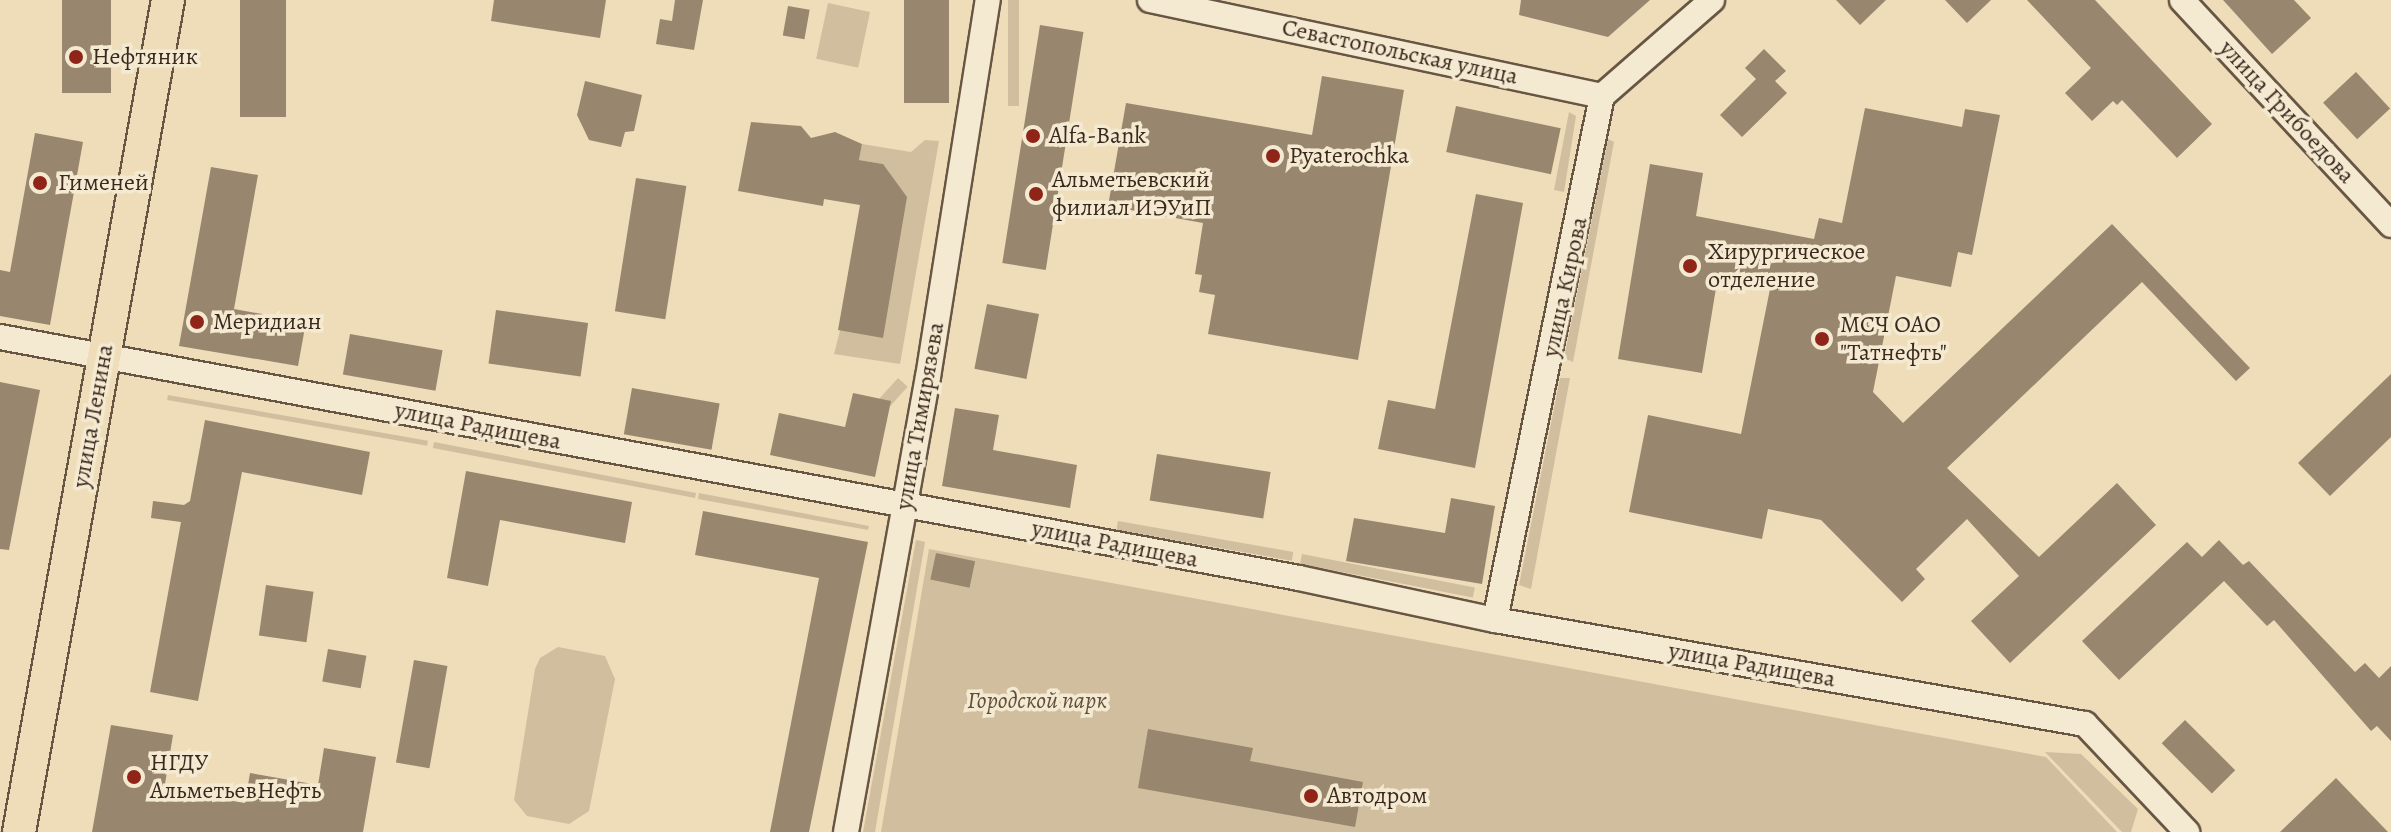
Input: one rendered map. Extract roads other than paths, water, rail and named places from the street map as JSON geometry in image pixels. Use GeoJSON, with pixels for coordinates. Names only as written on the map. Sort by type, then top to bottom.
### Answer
{"type":"FeatureCollection","features":[{"type":"Feature","properties":{"kind":"main road","name":"улица Ленина"},"geometry":{"type":"LineString","coordinates":[[19,832],[168,0]]}},
{"type":"Feature","properties":{"kind":"street","name":"улица Тимирязева"},"geometry":{"type":"LineString","coordinates":[[846,832],[988,0]]}},
{"type":"Feature","properties":{"kind":"street","name":"Севастопольская улица"},"geometry":{"type":"LineString","coordinates":[[1150,0],[1602,96]]}},
{"type":"Feature","properties":{"kind":"street"},"geometry":{"type":"LineString","coordinates":[[1602,96],[1712,0]]}},
{"type":"Feature","properties":{"kind":"street","name":"улица Грибоедова"},"geometry":{"type":"LineString","coordinates":[[2182,0],[2391,225]]}},
{"type":"Feature","properties":{"kind":"street","name":"улица Кирова"},"geometry":{"type":"LineString","coordinates":[[1495,620],[1602,96]]}},
{"type":"Feature","properties":{"kind":"street","name":"улица Радищева"},"geometry":{"type":"LineString","coordinates":[[0,337],[904,505],[1495,620],[2085,724],[2187,832]]}},
{"type":"Feature","properties":{"kind":"place","name":"Нефтяник"},"geometry":{"type":"Point","coordinates":[76,57]}},
{"type":"Feature","properties":{"kind":"place","name":"Alfa-Bank"},"geometry":{"type":"Point","coordinates":[1033,136]}},
{"type":"Feature","properties":{"kind":"place","name":"Pyaterochka"},"geometry":{"type":"Point","coordinates":[1273,156]}},
{"type":"Feature","properties":{"kind":"place","name":"Гименей"},"geometry":{"type":"Point","coordinates":[40,183]}},
{"type":"Feature","properties":{"kind":"place","name":"Альметьевский филиал ИЭУиП"},"geometry":{"type":"Point","coordinates":[1036,194]}},
{"type":"Feature","properties":{"kind":"place","name":"Хирургическое отделение"},"geometry":{"type":"Point","coordinates":[1690,266]}},
{"type":"Feature","properties":{"kind":"place","name":"Меридиан"},"geometry":{"type":"Point","coordinates":[197,322]}},
{"type":"Feature","properties":{"kind":"place","name":"МСЧ ОАО \"Татнефть\""},"geometry":{"type":"Point","coordinates":[1822,339]}},
{"type":"Feature","properties":{"kind":"place","name":"НГДУ АльметьевНефть"},"geometry":{"type":"Point","coordinates":[134,777]}},
{"type":"Feature","properties":{"kind":"place","name":"Автодром"},"geometry":{"type":"Point","coordinates":[1311,796]}},
{"type":"Feature","properties":{"kind":"park label","name":"Городской парк"},"geometry":{"type":"Point","coordinates":[1037,701]}}]}
